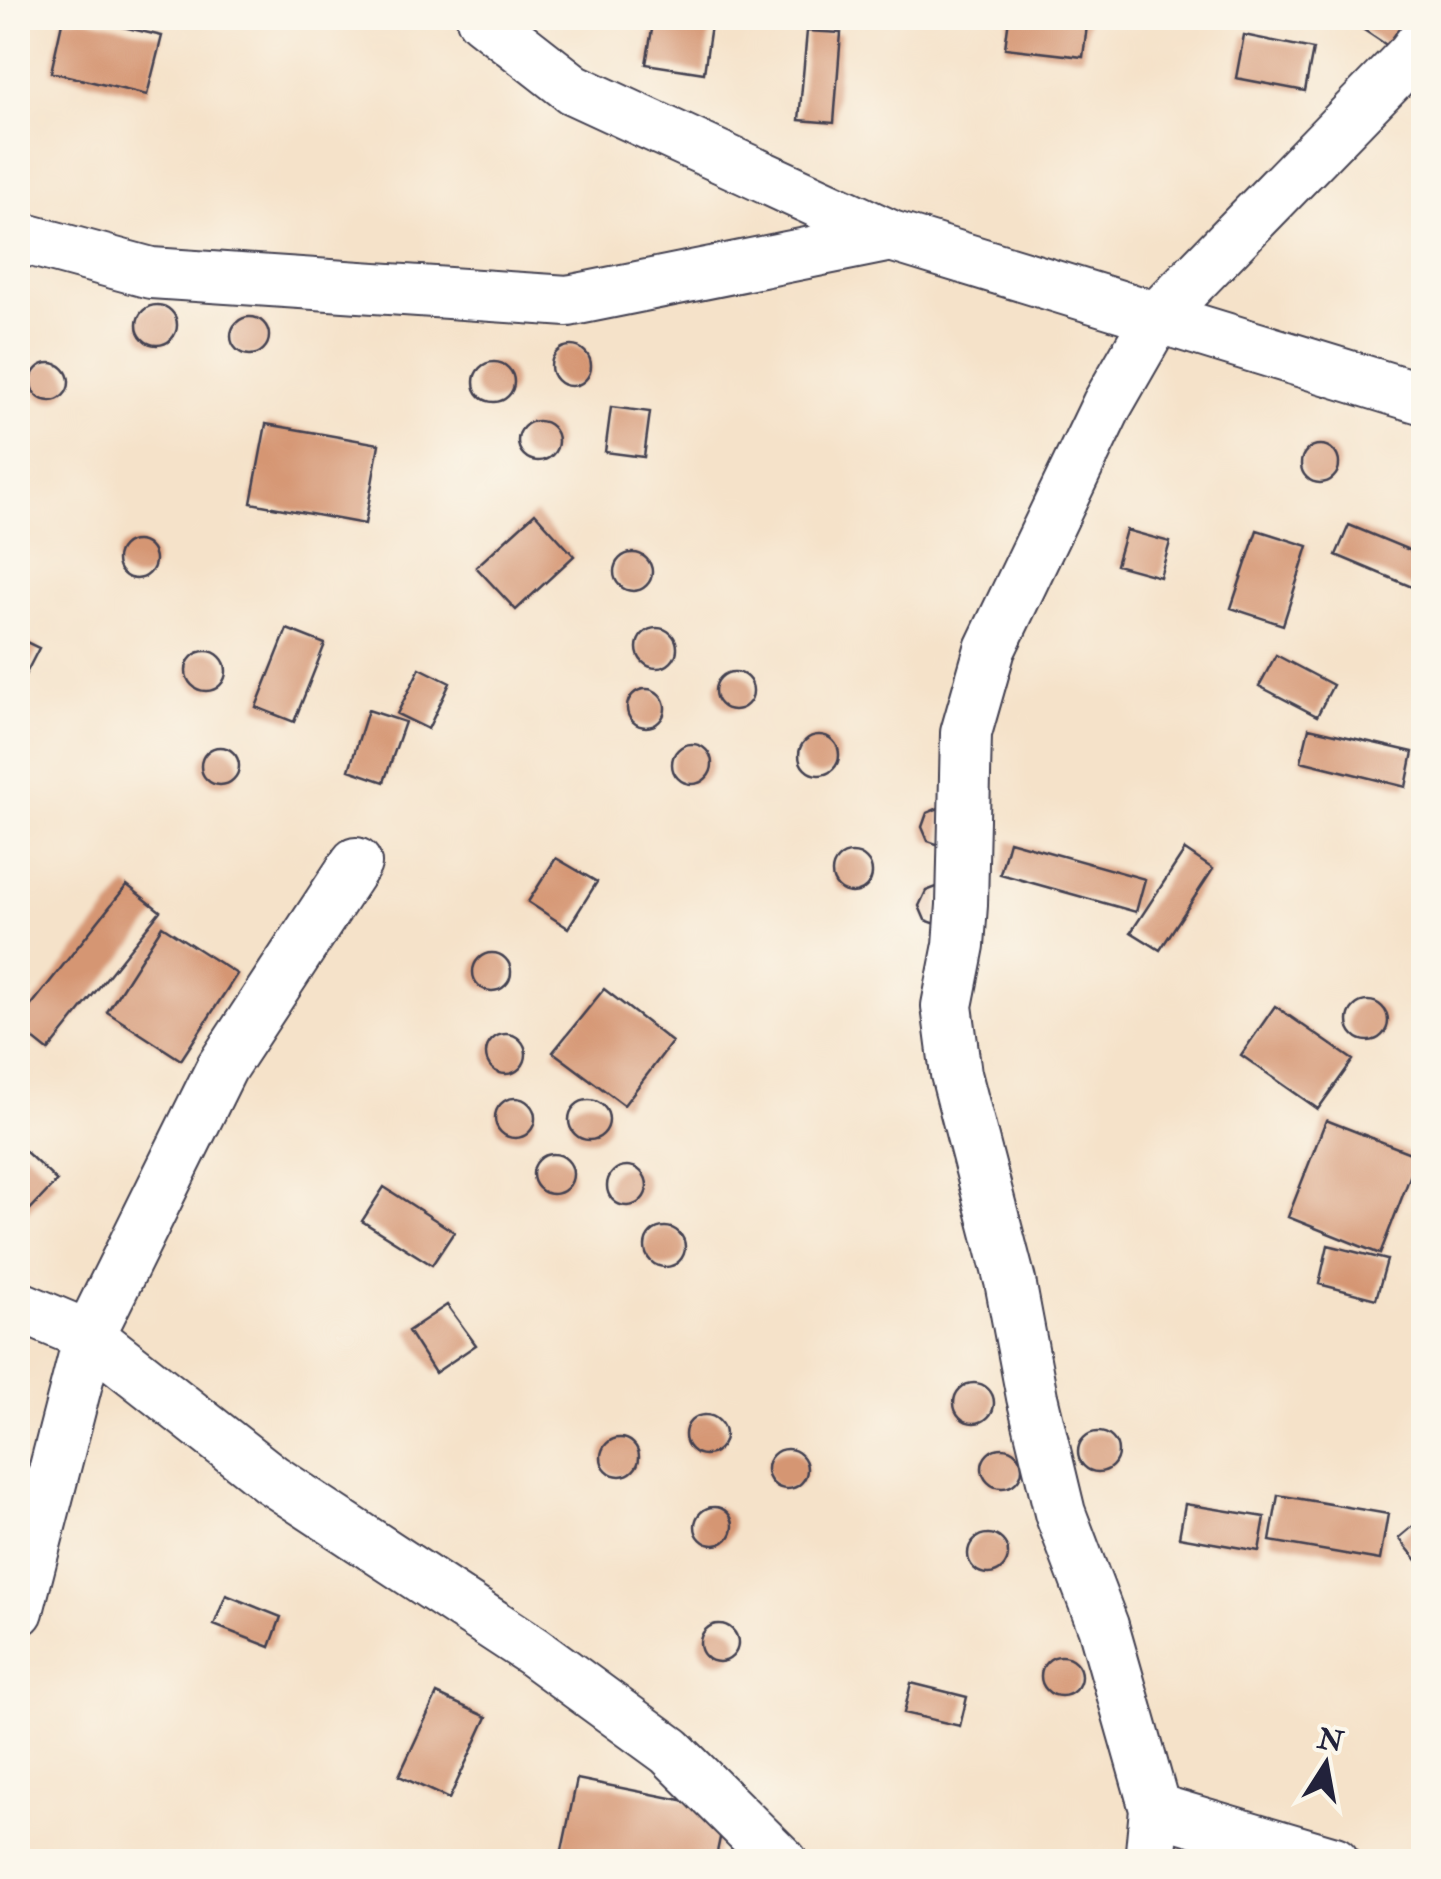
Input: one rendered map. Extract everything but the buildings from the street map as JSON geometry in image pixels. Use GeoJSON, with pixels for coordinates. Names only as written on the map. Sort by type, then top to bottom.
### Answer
{"type":"FeatureCollection","features":[{"type":"Feature","properties":{"kind":"street"},"geometry":{"type":"LineString","coordinates":[[482,18],[573,89],[891,236],[1424,398]]}},
{"type":"Feature","properties":{"kind":"street"},"geometry":{"type":"LineString","coordinates":[[1150,1862],[1154,1810],[1103,1626],[1060,1513],[1010,1281],[956,1074],[947,1006],[959,945],[966,732],[990,649],[1108,406],[1158,316],[1424,39]]}},
{"type":"Feature","properties":{"kind":"street"},"geometry":{"type":"LineString","coordinates":[[18,237],[152,274],[568,300],[891,236]]}},
{"type":"Feature","properties":{"kind":"street"},"geometry":{"type":"LineString","coordinates":[[18,1611],[88,1336],[222,1067],[356,863]]}},
{"type":"Feature","properties":{"kind":"street"},"geometry":{"type":"LineString","coordinates":[[18,1306],[88,1336],[271,1479],[532,1651],[670,1750],[782,1862]]}},
{"type":"Feature","properties":{"kind":"street"},"geometry":{"type":"LineString","coordinates":[[1154,1810],[1334,1862]]}}]}
